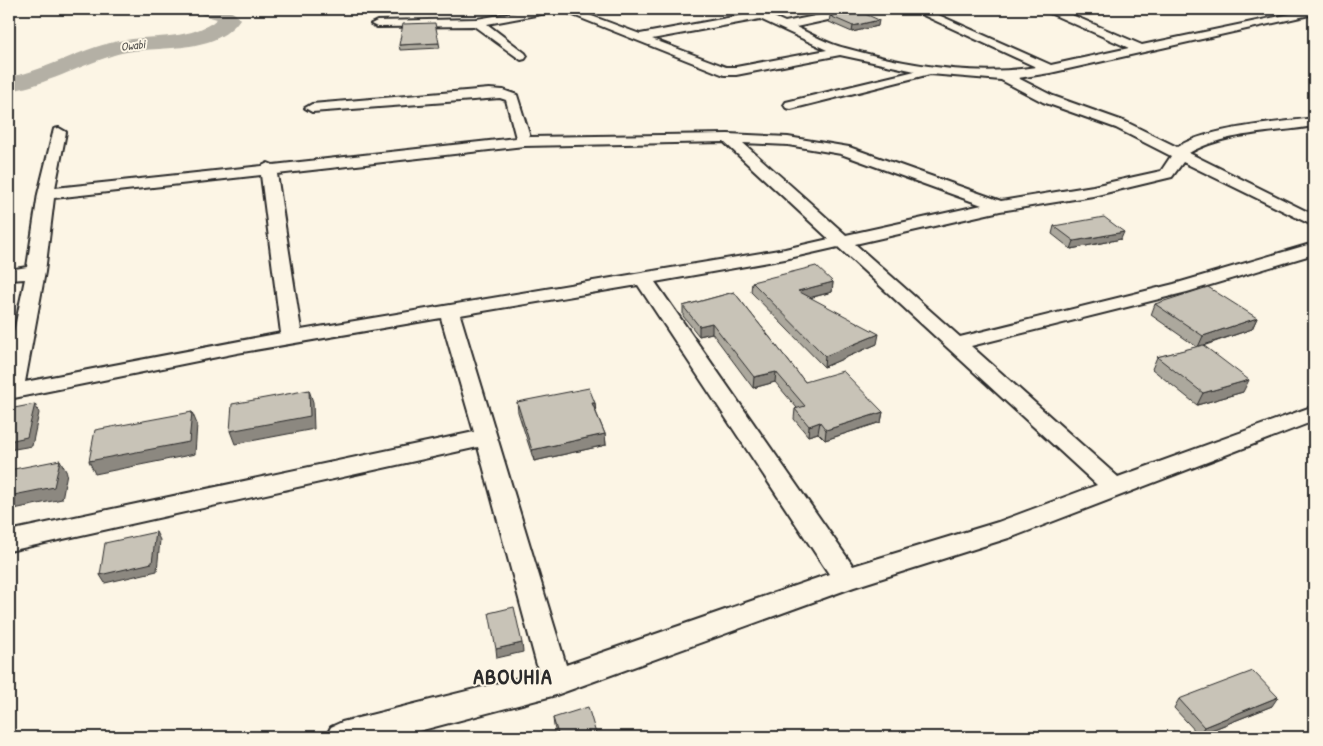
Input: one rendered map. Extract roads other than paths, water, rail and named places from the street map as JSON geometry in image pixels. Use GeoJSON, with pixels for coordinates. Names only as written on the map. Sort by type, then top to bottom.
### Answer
{"type":"FeatureCollection","features":[{"type":"Feature","properties":{"kind":"street"},"geometry":{"type":"LineString","coordinates":[[377,24],[477,22],[552,9]]}},
{"type":"Feature","properties":{"kind":"street"},"geometry":{"type":"LineString","coordinates":[[564,9],[728,71],[840,51]]}},
{"type":"Feature","properties":{"kind":"street"},"geometry":{"type":"LineString","coordinates":[[747,9],[840,51],[930,70],[1004,76],[1050,69],[1314,10]]}},
{"type":"Feature","properties":{"kind":"street"},"geometry":{"type":"LineString","coordinates":[[786,25],[865,9]]}},
{"type":"Feature","properties":{"kind":"street"},"geometry":{"type":"LineString","coordinates":[[916,9],[1050,69]]}},
{"type":"Feature","properties":{"kind":"street"},"geometry":{"type":"LineString","coordinates":[[1049,9],[1139,48]]}},
{"type":"Feature","properties":{"kind":"street"},"geometry":{"type":"LineString","coordinates":[[639,38],[763,16]]}},
{"type":"Feature","properties":{"kind":"street"},"geometry":{"type":"LineString","coordinates":[[477,22],[520,56]]}},
{"type":"Feature","properties":{"kind":"street"},"geometry":{"type":"LineString","coordinates":[[791,105],[930,70]]}},
{"type":"Feature","properties":{"kind":"street"},"geometry":{"type":"LineString","coordinates":[[1004,76],[1048,99],[1121,125],[1314,221]]}},
{"type":"Feature","properties":{"kind":"street"},"geometry":{"type":"LineString","coordinates":[[312,108],[489,93],[503,94],[512,98],[524,142]]}},
{"type":"Feature","properties":{"kind":"street"},"geometry":{"type":"LineString","coordinates":[[59,132],[46,194],[36,272],[10,391],[292,337],[842,243],[1000,206],[1093,191],[1150,179],[1166,174],[1174,168],[1178,153],[1184,148],[1220,137],[1314,122]]}},
{"type":"Feature","properties":{"kind":"street"},"geometry":{"type":"LineString","coordinates":[[46,194],[268,168],[524,142],[728,138],[788,141],[844,150],[1000,206]]}},
{"type":"Feature","properties":{"kind":"street"},"geometry":{"type":"LineString","coordinates":[[728,138],[842,243],[1116,488]]}},
{"type":"Feature","properties":{"kind":"street"},"geometry":{"type":"LineString","coordinates":[[268,168],[292,337]]}},
{"type":"Feature","properties":{"kind":"street"},"geometry":{"type":"LineString","coordinates":[[955,344],[1170,293],[1237,274],[1314,248]]}},
{"type":"Feature","properties":{"kind":"street"},"geometry":{"type":"LineString","coordinates":[[9,275],[36,272]]}},
{"type":"Feature","properties":{"kind":"street"},"geometry":{"type":"LineString","coordinates":[[643,278],[847,579]]}},
{"type":"Feature","properties":{"kind":"street"},"geometry":{"type":"LineString","coordinates":[[449,311],[487,437],[556,682]]}},
{"type":"Feature","properties":{"kind":"street"},"geometry":{"type":"LineString","coordinates":[[342,737],[556,682],[847,579],[1006,529],[1314,413]]}},
{"type":"Feature","properties":{"kind":"street"},"geometry":{"type":"LineString","coordinates":[[9,541],[487,437]]}},
{"type":"Feature","properties":{"kind":"waterway","name":"Owabi"},"geometry":{"type":"LineString","coordinates":[[9,84],[35,78],[110,49],[189,39],[205,35],[218,29],[230,19],[206,9]]}},
{"type":"Feature","properties":{"kind":"district","name":"ABOUHIA"},"geometry":{"type":"Point","coordinates":[513,676]}}]}
